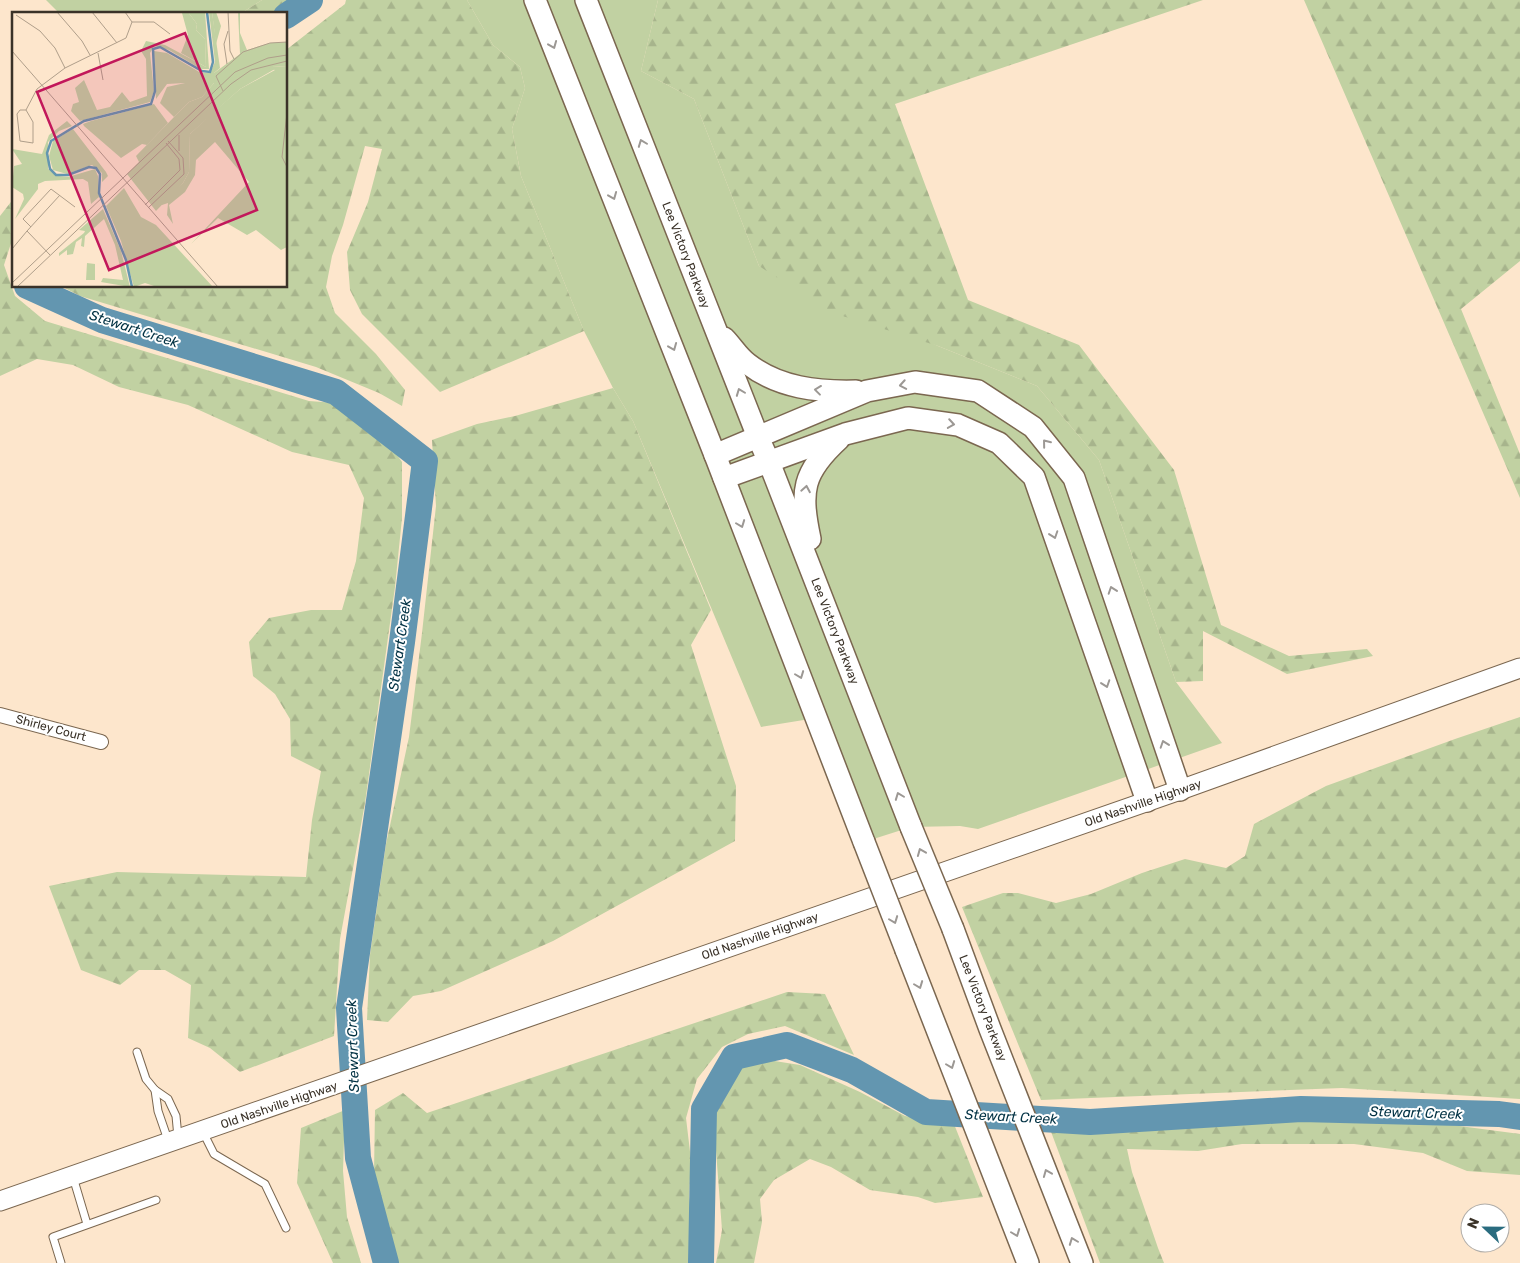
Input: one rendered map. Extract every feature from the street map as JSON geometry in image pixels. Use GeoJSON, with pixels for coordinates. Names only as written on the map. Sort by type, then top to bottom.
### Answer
{"type":"FeatureCollection","features":[{"type":"Feature","properties":{"kind":"main road"},"geometry":{"type":"LineString","coordinates":[[535,0],[724,478],[1028,1263]]}},
{"type":"Feature","properties":{"kind":"main road","name":"Lee Victory Parkway"},"geometry":{"type":"LineString","coordinates":[[586,0],[911,827],[953,929],[990,1029],[1082,1263]]}},
{"type":"Feature","properties":{"kind":"main road"},"geometry":{"type":"LineString","coordinates":[[715,328],[747,364],[772,379],[802,388],[833,392],[866,391],[915,382],[978,391],[1033,426],[1074,478],[1180,790]]}},
{"type":"Feature","properties":{"kind":"main road"},"geometry":{"type":"LineString","coordinates":[[715,455],[866,391]]}},
{"type":"Feature","properties":{"kind":"main road"},"geometry":{"type":"LineString","coordinates":[[724,478],[844,434],[908,418],[958,425],[999,443],[1034,477],[1147,801]]}},
{"type":"Feature","properties":{"kind":"main road"},"geometry":{"type":"LineString","coordinates":[[844,434],[816,462],[808,477],[804,512],[810,539],[857,661],[862,702]]}},
{"type":"Feature","properties":{"kind":"main road","name":"Old Nashville Highway"},"geometry":{"type":"LineString","coordinates":[[0,1202],[1180,790],[1520,668]]}},
{"type":"Feature","properties":{"kind":"street","name":"Shirley Court"},"geometry":{"type":"LineString","coordinates":[[0,715],[101,742]]}},
{"type":"Feature","properties":{"kind":"lane"},"geometry":{"type":"LineString","coordinates":[[137,1052],[146,1079],[168,1099],[176,1116],[174,1141]]}},
{"type":"Feature","properties":{"kind":"lane"},"geometry":{"type":"LineString","coordinates":[[156,1090],[158,1111],[174,1141]]}},
{"type":"Feature","properties":{"kind":"lane"},"geometry":{"type":"LineString","coordinates":[[203,1131],[214,1154],[265,1184],[286,1228]]}},
{"type":"Feature","properties":{"kind":"lane"},"geometry":{"type":"LineString","coordinates":[[72,1176],[87,1224]]}},
{"type":"Feature","properties":{"kind":"lane"},"geometry":{"type":"LineString","coordinates":[[61,1263],[53,1236],[156,1200]]}},
{"type":"Feature","properties":{"kind":"green space"},"geometry":{"type":"Polygon","coordinates":[[[46,0],[262,0],[243,12],[58,12],[46,0]]]}},
{"type":"Feature","properties":{"kind":"green space"},"geometry":{"type":"Polygon","coordinates":[[[262,0],[296,0],[280,12],[243,12],[262,0]]]}},
{"type":"Feature","properties":{"kind":"green space"},"geometry":{"type":"Polygon","coordinates":[[[346,0],[467,0],[493,45],[520,67],[525,88],[512,129],[521,176],[584,331],[440,392],[362,314],[350,290],[347,252],[368,202],[382,149],[365,146],[343,225],[332,256],[326,287],[335,313],[376,354],[405,390],[402,406],[379,393],[316,367],[80,296],[65,288],[288,288],[288,48],[345,4],[346,0]]]}},
{"type":"Feature","properties":{"kind":"green space"},"geometry":{"type":"Polygon","coordinates":[[[467,0],[658,0],[641,71],[694,99],[759,266],[938,346],[1037,386],[1099,460],[1176,682],[1222,743],[978,829],[960,826],[911,827],[864,842],[816,718],[761,727],[633,421],[613,388],[584,331],[521,176],[512,129],[525,88],[520,67],[493,45],[467,0]]]}},
{"type":"Feature","properties":{"kind":"green space"},"geometry":{"type":"Polygon","coordinates":[[[658,0],[1203,0],[895,104],[968,300],[1079,345],[1174,470],[1221,625],[1289,656],[1367,649],[1373,656],[1287,674],[1203,631],[1203,681],[1176,682],[1099,460],[1037,386],[938,346],[833,313],[759,266],[694,99],[641,71],[658,0]]]}},
{"type":"Feature","properties":{"kind":"green space"},"geometry":{"type":"Polygon","coordinates":[[[1304,0],[1520,0],[1520,261],[1461,309],[1520,454],[1520,498],[1304,0]]]}},
{"type":"Feature","properties":{"kind":"green space"},"geometry":{"type":"Polygon","coordinates":[[[12,201],[12,240],[4,265],[15,296],[45,321],[309,401],[336,403],[383,435],[402,462],[402,518],[395,587],[365,803],[340,939],[334,1036],[240,1072],[210,1048],[188,1038],[191,985],[165,970],[139,970],[120,985],[81,970],[49,886],[117,872],[306,877],[312,820],[321,771],[291,756],[290,719],[275,694],[253,676],[249,642],[269,618],[311,610],[342,610],[356,561],[364,498],[349,465],[292,452],[188,405],[119,387],[73,365],[37,359],[0,376],[0,216],[12,201]]]}},
{"type":"Feature","properties":{"kind":"green space"},"geometry":{"type":"Polygon","coordinates":[[[613,388],[633,421],[711,610],[691,645],[736,786],[735,841],[553,941],[441,991],[413,996],[388,1022],[367,1020],[370,955],[386,844],[409,737],[422,633],[436,506],[432,440],[477,424],[515,416],[613,388]]]}},
{"type":"Feature","properties":{"kind":"green space"},"geometry":{"type":"Polygon","coordinates":[[[1520,717],[1520,1099],[1342,1088],[1041,1100],[962,907],[1003,893],[1018,893],[1056,903],[1091,894],[1142,873],[1185,859],[1226,868],[1245,856],[1254,824],[1326,786],[1520,717]]]}},
{"type":"Feature","properties":{"kind":"green space"},"geometry":{"type":"Polygon","coordinates":[[[787,992],[825,994],[854,1055],[785,1026],[748,1034],[722,1047],[697,1079],[686,1118],[691,1160],[689,1197],[695,1245],[693,1263],[397,1263],[374,1173],[375,1110],[403,1093],[427,1113],[787,992]]]}},
{"type":"Feature","properties":{"kind":"green space"},"geometry":{"type":"Polygon","coordinates":[[[762,1059],[800,1065],[860,1092],[905,1116],[954,1124],[983,1197],[935,1203],[918,1197],[870,1190],[831,1167],[810,1159],[774,1180],[760,1199],[762,1222],[754,1263],[716,1263],[722,1230],[713,1111],[735,1070],[762,1059]]]}},
{"type":"Feature","properties":{"kind":"green space"},"geometry":{"type":"Polygon","coordinates":[[[345,1110],[343,1171],[347,1217],[361,1263],[333,1263],[297,1183],[301,1128],[345,1110]]]}},
{"type":"Feature","properties":{"kind":"green space"},"geometry":{"type":"Polygon","coordinates":[[[1285,1118],[1414,1120],[1520,1134],[1520,1175],[1467,1171],[1423,1153],[1354,1144],[1242,1144],[1198,1151],[1127,1149],[1132,1172],[1164,1263],[1100,1263],[1050,1129],[1194,1127],[1285,1118]]]}},
{"type":"Feature","properties":{"kind":"waterway","name":"Stewart Creek"},"geometry":{"type":"LineString","coordinates":[[288,15],[310,0]]}},
{"type":"Feature","properties":{"kind":"waterway","name":"Stewart Creek"},"geometry":{"type":"LineString","coordinates":[[31,288],[102,320],[336,392],[425,461],[402,642],[349,1008],[358,1158],[386,1263]]}},
{"type":"Feature","properties":{"kind":"waterway","name":"Stewart Creek"},"geometry":{"type":"LineString","coordinates":[[701,1263],[704,1109],[734,1057],[787,1045],[852,1070],[926,1112],[1090,1122],[1301,1109],[1499,1114],[1520,1117]]}}]}
